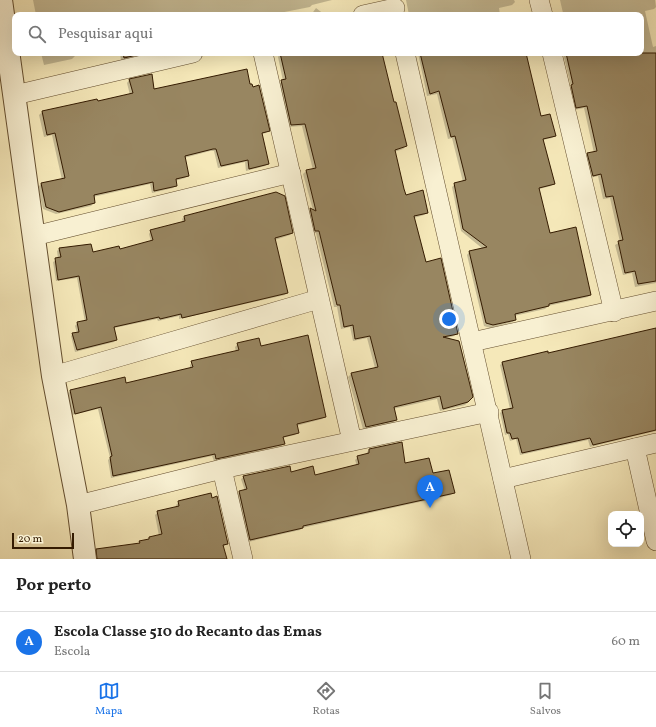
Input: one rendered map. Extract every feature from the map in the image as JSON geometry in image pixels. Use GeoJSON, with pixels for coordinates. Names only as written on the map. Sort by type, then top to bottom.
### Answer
{"type":"FeatureCollection","features":[{"type":"Feature","properties":{"kind":"street"},"geometry":{"type":"LineString","coordinates":[[1,0],[53,376],[78,505],[85,559]]}},
{"type":"Feature","properties":{"kind":"street"},"geometry":{"type":"LineString","coordinates":[[539,0],[542,12]]}},
{"type":"Feature","properties":{"kind":"street"},"geometry":{"type":"LineString","coordinates":[[377,12],[395,8]]}},
{"type":"Feature","properties":{"kind":"street"},"geometry":{"type":"LineString","coordinates":[[15,95],[180,56]]}},
{"type":"Feature","properties":{"kind":"street"},"geometry":{"type":"LineString","coordinates":[[264,56],[352,441]]}},
{"type":"Feature","properties":{"kind":"street"},"geometry":{"type":"LineString","coordinates":[[406,56],[521,559]]}},
{"type":"Feature","properties":{"kind":"street"},"geometry":{"type":"LineString","coordinates":[[553,56],[614,312]]}},
{"type":"Feature","properties":{"kind":"street"},"geometry":{"type":"LineString","coordinates":[[34,236],[291,173]]}},
{"type":"Feature","properties":{"kind":"street"},"geometry":{"type":"LineString","coordinates":[[53,376],[319,299]]}},
{"type":"Feature","properties":{"kind":"street"},"geometry":{"type":"LineString","coordinates":[[472,342],[614,312],[656,301]]}},
{"type":"Feature","properties":{"kind":"street"},"geometry":{"type":"LineString","coordinates":[[78,505],[222,469],[488,412]]}},
{"type":"Feature","properties":{"kind":"street"},"geometry":{"type":"LineString","coordinates":[[503,479],[656,443]]}},
{"type":"Feature","properties":{"kind":"street"},"geometry":{"type":"LineString","coordinates":[[635,448],[656,541]]}},
{"type":"Feature","properties":{"kind":"street"},"geometry":{"type":"LineString","coordinates":[[222,469],[243,559]]}},
{"type":"Feature","properties":{"kind":"building"},"geometry":{"type":"Polygon","coordinates":[[[644,53],[656,53],[656,281],[638,284],[635,271],[625,273],[618,241],[623,240],[613,196],[606,197],[601,174],[593,176],[587,153],[597,151],[587,106],[576,108],[571,85],[573,84],[567,56],[644,56],[644,53]]]}},
{"type":"Feature","properties":{"kind":"building"},"geometry":{"type":"Polygon","coordinates":[[[281,56],[383,56],[407,146],[395,150],[404,189],[406,195],[423,190],[428,213],[414,216],[426,262],[441,258],[458,334],[443,337],[459,341],[473,397],[468,402],[443,409],[440,396],[394,407],[397,420],[366,427],[351,373],[378,367],[370,336],[355,339],[353,325],[344,327],[340,305],[337,305],[319,231],[315,231],[310,208],[316,211],[306,170],[316,168],[305,124],[291,125],[281,80],[286,79],[281,56]]]}},
{"type":"Feature","properties":{"kind":"building"},"geometry":{"type":"Polygon","coordinates":[[[421,56],[527,56],[541,116],[550,114],[556,136],[543,139],[555,184],[539,188],[550,233],[576,227],[591,295],[549,304],[549,306],[515,314],[516,320],[493,325],[486,323],[469,251],[487,247],[463,229],[454,183],[466,180],[455,136],[451,137],[439,91],[430,94],[421,56]]]}},
{"type":"Feature","properties":{"kind":"building"},"geometry":{"type":"Polygon","coordinates":[[[247,69],[250,84],[252,84],[253,87],[259,85],[270,131],[262,133],[269,164],[249,169],[248,160],[221,166],[216,149],[213,149],[185,156],[189,176],[176,179],[177,186],[154,191],[153,182],[94,195],[95,203],[59,212],[46,207],[41,183],[65,178],[55,133],[47,135],[42,111],[133,93],[129,79],[152,74],[154,89],[247,69]]]}},
{"type":"Feature","properties":{"kind":"building"},"geometry":{"type":"Polygon","coordinates":[[[276,192],[285,196],[293,233],[275,238],[288,293],[182,318],[181,314],[160,319],[159,317],[114,327],[117,340],[77,350],[72,333],[79,332],[77,322],[87,320],[79,276],[58,280],[55,258],[61,257],[59,248],[91,244],[93,252],[119,246],[120,249],[153,240],[150,230],[185,221],[184,216],[276,192]]]}},
{"type":"Feature","properties":{"kind":"building"},"geometry":{"type":"Polygon","coordinates":[[[656,328],[656,430],[593,445],[590,438],[522,453],[518,438],[512,439],[510,433],[507,433],[502,410],[513,408],[502,362],[656,328]]]}},
{"type":"Feature","properties":{"kind":"building"},"geometry":{"type":"Polygon","coordinates":[[[308,335],[326,417],[297,424],[299,433],[283,437],[285,444],[216,459],[215,454],[113,476],[110,457],[112,456],[101,407],[75,414],[70,390],[125,377],[126,383],[193,367],[191,361],[239,350],[237,343],[259,338],[261,346],[308,335]]]}},
{"type":"Feature","properties":{"kind":"building"},"geometry":{"type":"Polygon","coordinates":[[[402,442],[405,463],[429,458],[433,473],[449,470],[455,493],[303,526],[303,528],[250,540],[239,491],[247,489],[243,476],[290,466],[291,472],[313,466],[315,475],[359,464],[357,456],[369,453],[369,449],[402,442]]]}},
{"type":"Feature","properties":{"kind":"building"},"geometry":{"type":"Polygon","coordinates":[[[211,493],[212,498],[217,496],[228,544],[223,545],[227,559],[97,559],[96,549],[140,543],[139,541],[162,534],[157,511],[179,506],[178,501],[211,493]]]}},
{"type":"Feature","properties":{"kind":"place","name":"Escola Classe 510 do Recanto das Emas"},"geometry":{"type":"Point","coordinates":[430,508]}}]}
